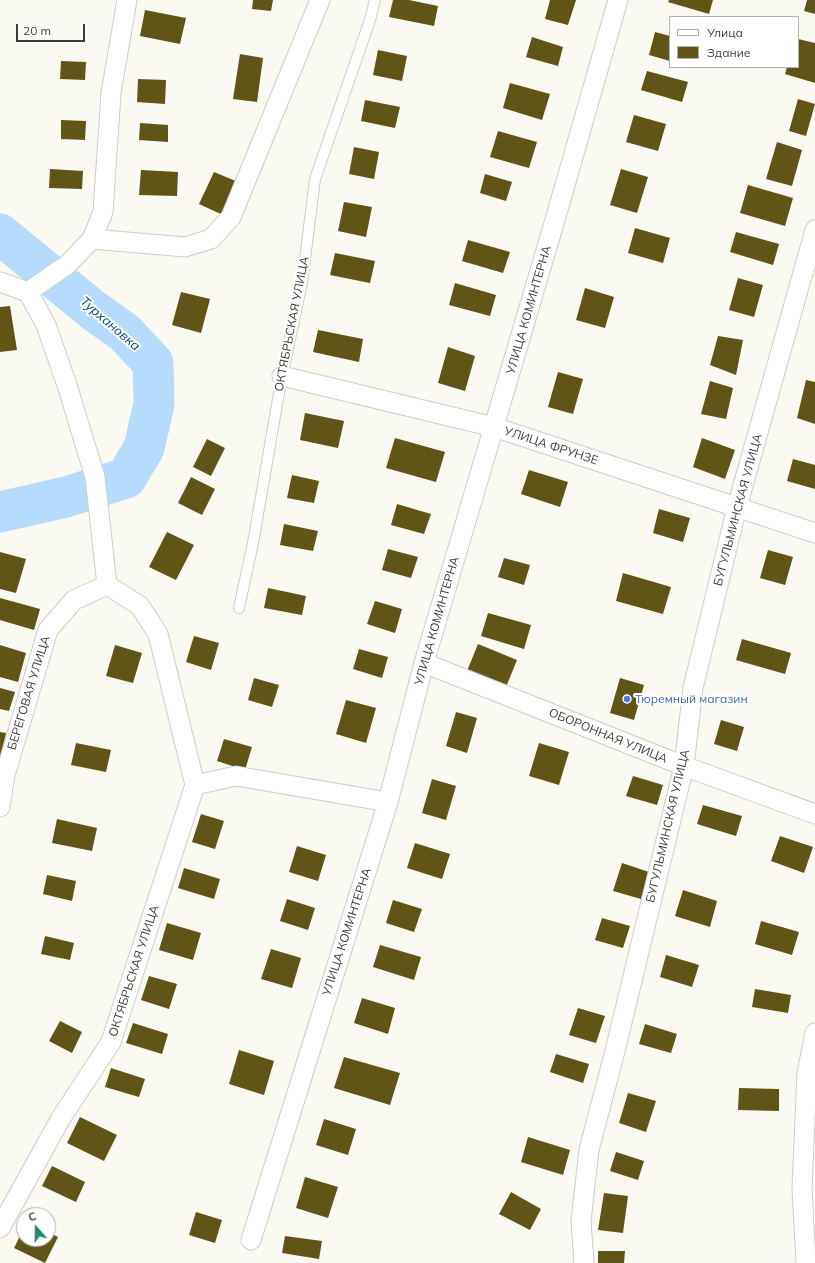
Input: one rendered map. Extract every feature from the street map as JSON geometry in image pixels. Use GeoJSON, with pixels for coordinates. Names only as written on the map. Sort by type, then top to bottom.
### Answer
{"type":"FeatureCollection","features":[{"type":"Feature","properties":{"kind":"street"},"geometry":{"type":"LineString","coordinates":[[28,292],[68,264],[92,239],[103,212],[112,93],[127,0]]}},
{"type":"Feature","properties":{"kind":"street"},"geometry":{"type":"LineString","coordinates":[[92,239],[185,246],[211,239],[231,217],[320,0]]}},
{"type":"Feature","properties":{"kind":"street","name":"УЛИЦА КОМИНТЕРНА"},"geometry":{"type":"LineString","coordinates":[[251,1240],[388,802],[424,663],[555,220],[618,0]]}},
{"type":"Feature","properties":{"kind":"street","name":"БУГУЛЬМИНСКАЯ УЛИЦА"},"geometry":{"type":"LineString","coordinates":[[584,1263],[581,1221],[589,1150],[617,1043],[684,766],[693,688],[737,507],[815,230]]}},
{"type":"Feature","properties":{"kind":"street"},"geometry":{"type":"LineString","coordinates":[[0,282],[28,292],[46,325],[96,477],[107,585],[140,606],[158,634],[195,785],[236,776],[388,802]]}},
{"type":"Feature","properties":{"kind":"street","name":"УЛИЦА ФРУНЗЕ"},"geometry":{"type":"LineString","coordinates":[[282,376],[494,427],[815,533]]}},
{"type":"Feature","properties":{"kind":"street","name":"БЕРЕГОВАЯ УЛИЦА"},"geometry":{"type":"LineString","coordinates":[[0,807],[5,775],[48,630],[74,600],[107,585]]}},
{"type":"Feature","properties":{"kind":"street","name":"ОБОРОННАЯ УЛИЦА"},"geometry":{"type":"LineString","coordinates":[[424,663],[684,766],[815,814]]}},
{"type":"Feature","properties":{"kind":"street","name":"ОКТЯБРЬСКАЯ УЛИЦА"},"geometry":{"type":"LineString","coordinates":[[0,1228],[61,1118],[111,1042],[195,785]]}},
{"type":"Feature","properties":{"kind":"street"},"geometry":{"type":"LineString","coordinates":[[806,1263],[803,1182],[807,1073],[815,1033]]}},
{"type":"Feature","properties":{"kind":"lane","name":"ОКТЯБРЬСКАЯ УЛИЦА"},"geometry":{"type":"LineString","coordinates":[[239,608],[253,543],[282,376],[302,283],[314,179],[370,20],[375,0]]}},
{"type":"Feature","properties":{"kind":"building"},"geometry":{"type":"Polygon","coordinates":[[[253,0],[273,0],[271,11],[252,9],[253,0]]]}},
{"type":"Feature","properties":{"kind":"building"},"geometry":{"type":"Polygon","coordinates":[[[393,0],[409,0],[438,6],[434,26],[389,17],[393,0]]]}},
{"type":"Feature","properties":{"kind":"building"},"geometry":{"type":"Polygon","coordinates":[[[550,0],[576,0],[568,25],[545,19],[550,0]]]}},
{"type":"Feature","properties":{"kind":"building"},"geometry":{"type":"Polygon","coordinates":[[[669,0],[713,0],[709,14],[668,2],[669,0]]]}},
{"type":"Feature","properties":{"kind":"building"},"geometry":{"type":"Polygon","coordinates":[[[807,0],[815,0],[815,14],[804,11],[807,0]]]}},
{"type":"Feature","properties":{"kind":"building"},"geometry":{"type":"Polygon","coordinates":[[[145,10],[186,18],[180,44],[140,36],[145,10]]]}},
{"type":"Feature","properties":{"kind":"building"},"geometry":{"type":"Polygon","coordinates":[[[655,32],[669,36],[669,61],[649,55],[655,32]]]}},
{"type":"Feature","properties":{"kind":"building"},"geometry":{"type":"Polygon","coordinates":[[[532,37],[563,47],[558,66],[526,57],[532,37]]]}},
{"type":"Feature","properties":{"kind":"building"},"geometry":{"type":"Polygon","coordinates":[[[799,39],[815,43],[815,83],[785,74],[787,68],[799,68],[799,39]]]}},
{"type":"Feature","properties":{"kind":"building"},"geometry":{"type":"Polygon","coordinates":[[[378,50],[407,56],[402,81],[373,75],[378,50]]]}},
{"type":"Feature","properties":{"kind":"building"},"geometry":{"type":"Polygon","coordinates":[[[240,54],[263,58],[257,102],[233,99],[240,54]]]}},
{"type":"Feature","properties":{"kind":"building"},"geometry":{"type":"Polygon","coordinates":[[[61,61],[86,62],[85,80],[60,79],[61,61]]]}},
{"type":"Feature","properties":{"kind":"building"},"geometry":{"type":"Polygon","coordinates":[[[647,71],[688,82],[682,102],[641,90],[647,71]]]}},
{"type":"Feature","properties":{"kind":"building"},"geometry":{"type":"Polygon","coordinates":[[[138,79],[166,80],[165,104],[137,102],[138,79]]]}},
{"type":"Feature","properties":{"kind":"building"},"geometry":{"type":"Polygon","coordinates":[[[510,83],[550,94],[542,120],[503,108],[510,83]]]}},
{"type":"Feature","properties":{"kind":"building"},"geometry":{"type":"Polygon","coordinates":[[[798,99],[815,104],[806,136],[789,131],[798,99]]]}},
{"type":"Feature","properties":{"kind":"building"},"geometry":{"type":"Polygon","coordinates":[[[365,100],[400,107],[395,128],[361,121],[365,100]]]}},
{"type":"Feature","properties":{"kind":"building"},"geometry":{"type":"Polygon","coordinates":[[[634,115],[666,124],[658,151],[626,142],[634,115]]]}},
{"type":"Feature","properties":{"kind":"building"},"geometry":{"type":"Polygon","coordinates":[[[61,120],[86,121],[85,140],[61,139],[61,120]]]}},
{"type":"Feature","properties":{"kind":"building"},"geometry":{"type":"Polygon","coordinates":[[[140,123],[168,125],[168,142],[139,140],[140,123]]]}},
{"type":"Feature","properties":{"kind":"building"},"geometry":{"type":"Polygon","coordinates":[[[498,131],[537,142],[529,168],[490,157],[498,131]]]}},
{"type":"Feature","properties":{"kind":"building"},"geometry":{"type":"Polygon","coordinates":[[[777,142],[802,150],[792,186],[766,179],[777,142]]]}},
{"type":"Feature","properties":{"kind":"building"},"geometry":{"type":"Polygon","coordinates":[[[354,147],[379,152],[374,179],[349,174],[354,147]]]}},
{"type":"Feature","properties":{"kind":"building"},"geometry":{"type":"Polygon","coordinates":[[[50,169],[83,171],[82,189],[49,188],[50,169]]]}},
{"type":"Feature","properties":{"kind":"building"},"geometry":{"type":"Polygon","coordinates":[[[621,169],[648,177],[637,213],[610,205],[621,169]]]}},
{"type":"Feature","properties":{"kind":"building"},"geometry":{"type":"Polygon","coordinates":[[[141,170],[178,172],[177,196],[139,195],[141,170]]]}},
{"type":"Feature","properties":{"kind":"building"},"geometry":{"type":"Polygon","coordinates":[[[214,172],[238,182],[223,215],[199,204],[214,172]]]}},
{"type":"Feature","properties":{"kind":"building"},"geometry":{"type":"Polygon","coordinates":[[[485,174],[512,182],[506,201],[480,193],[485,174]]]}},
{"type":"Feature","properties":{"kind":"building"},"geometry":{"type":"Polygon","coordinates":[[[748,185],[793,198],[785,226],[740,213],[748,185]]]}},
{"type":"Feature","properties":{"kind":"building"},"geometry":{"type":"Polygon","coordinates":[[[344,202],[372,207],[366,237],[338,231],[344,202]]]}},
{"type":"Feature","properties":{"kind":"building"},"geometry":{"type":"Polygon","coordinates":[[[635,228],[670,238],[663,263],[628,253],[635,228]]]}},
{"type":"Feature","properties":{"kind":"building"},"geometry":{"type":"Polygon","coordinates":[[[736,232],[779,244],[773,265],[730,252],[736,232]]]}},
{"type":"Feature","properties":{"kind":"building"},"geometry":{"type":"Polygon","coordinates":[[[468,240],[510,252],[503,273],[462,261],[468,240]]]}},
{"type":"Feature","properties":{"kind":"building"},"geometry":{"type":"Polygon","coordinates":[[[335,253],[375,261],[370,283],[330,275],[335,253]]]}},
{"type":"Feature","properties":{"kind":"building"},"geometry":{"type":"Polygon","coordinates":[[[738,278],[763,285],[754,317],[729,310],[738,278]]]}},
{"type":"Feature","properties":{"kind":"building"},"geometry":{"type":"Polygon","coordinates":[[[455,283],[496,295],[490,316],[449,305],[455,283]]]}},
{"type":"Feature","properties":{"kind":"building"},"geometry":{"type":"Polygon","coordinates":[[[585,288],[614,297],[605,328],[576,320],[585,288]]]}},
{"type":"Feature","properties":{"kind":"building"},"geometry":{"type":"Polygon","coordinates":[[[181,292],[210,299],[201,333],[172,325],[181,292]]]}},
{"type":"Feature","properties":{"kind":"building"},"geometry":{"type":"Polygon","coordinates":[[[10,306],[17,350],[0,352],[0,307],[10,306]]]}},
{"type":"Feature","properties":{"kind":"building"},"geometry":{"type":"Polygon","coordinates":[[[318,330],[363,339],[359,362],[313,352],[318,330]]]}},
{"type":"Feature","properties":{"kind":"building"},"geometry":{"type":"Polygon","coordinates":[[[718,336],[743,340],[736,375],[710,365],[718,336]]]}},
{"type":"Feature","properties":{"kind":"building"},"geometry":{"type":"Polygon","coordinates":[[[448,347],[475,356],[465,391],[438,383],[448,347]]]}},
{"type":"Feature","properties":{"kind":"building"},"geometry":{"type":"Polygon","coordinates":[[[558,372],[583,379],[573,414],[548,407],[558,372]]]}},
{"type":"Feature","properties":{"kind":"building"},"geometry":{"type":"Polygon","coordinates":[[[806,380],[815,382],[815,424],[797,418],[806,380]]]}},
{"type":"Feature","properties":{"kind":"building"},"geometry":{"type":"Polygon","coordinates":[[[710,381],[733,388],[726,419],[701,414],[710,381]]]}},
{"type":"Feature","properties":{"kind":"building"},"geometry":{"type":"Polygon","coordinates":[[[305,413],[344,421],[338,448],[300,440],[305,413]]]}},
{"type":"Feature","properties":{"kind":"building"},"geometry":{"type":"Polygon","coordinates":[[[395,438],[445,452],[436,482],[386,468],[395,438]]]}},
{"type":"Feature","properties":{"kind":"building"},"geometry":{"type":"Polygon","coordinates":[[[702,438],[735,450],[725,479],[693,467],[702,438]]]}},
{"type":"Feature","properties":{"kind":"building"},"geometry":{"type":"Polygon","coordinates":[[[207,439],[225,448],[211,476],[193,467],[207,439]]]}},
{"type":"Feature","properties":{"kind":"building"},"geometry":{"type":"Polygon","coordinates":[[[793,459],[815,465],[815,489],[787,481],[793,459]]]}},
{"type":"Feature","properties":{"kind":"building"},"geometry":{"type":"Polygon","coordinates":[[[529,470],[568,482],[560,507],[521,494],[529,470]]]}},
{"type":"Feature","properties":{"kind":"building"},"geometry":{"type":"Polygon","coordinates":[[[292,475],[319,481],[314,503],[287,498],[292,475]]]}},
{"type":"Feature","properties":{"kind":"building"},"geometry":{"type":"Polygon","coordinates":[[[191,477],[215,489],[202,515],[178,503],[191,477]]]}},
{"type":"Feature","properties":{"kind":"building"},"geometry":{"type":"Polygon","coordinates":[[[397,504],[431,514],[424,534],[391,525],[397,504]]]}},
{"type":"Feature","properties":{"kind":"building"},"geometry":{"type":"Polygon","coordinates":[[[659,509],[690,518],[683,542],[653,533],[659,509]]]}},
{"type":"Feature","properties":{"kind":"building"},"geometry":{"type":"Polygon","coordinates":[[[284,524],[318,531],[313,551],[280,545],[284,524]]]}},
{"type":"Feature","properties":{"kind":"building"},"geometry":{"type":"Polygon","coordinates":[[[167,532],[194,545],[176,580],[149,567],[167,532]]]}},
{"type":"Feature","properties":{"kind":"building"},"geometry":{"type":"Polygon","coordinates":[[[388,549],[418,557],[411,578],[382,570],[388,549]]]}},
{"type":"Feature","properties":{"kind":"building"},"geometry":{"type":"Polygon","coordinates":[[[768,550],[793,557],[785,585],[760,578],[768,550]]]}},
{"type":"Feature","properties":{"kind":"building"},"geometry":{"type":"Polygon","coordinates":[[[0,552],[26,559],[16,593],[0,589],[0,552]]]}},
{"type":"Feature","properties":{"kind":"building"},"geometry":{"type":"Polygon","coordinates":[[[504,558],[530,565],[524,585],[498,577],[504,558]]]}},
{"type":"Feature","properties":{"kind":"building"},"geometry":{"type":"Polygon","coordinates":[[[623,573],[671,587],[663,614],[616,601],[623,573]]]}},
{"type":"Feature","properties":{"kind":"building"},"geometry":{"type":"Polygon","coordinates":[[[268,588],[306,596],[302,615],[264,608],[268,588]]]}},
{"type":"Feature","properties":{"kind":"building"},"geometry":{"type":"Polygon","coordinates":[[[0,598],[40,609],[34,630],[0,620],[0,598]]]}},
{"type":"Feature","properties":{"kind":"building"},"geometry":{"type":"Polygon","coordinates":[[[375,601],[402,609],[395,633],[367,624],[375,601]]]}},
{"type":"Feature","properties":{"kind":"building"},"geometry":{"type":"Polygon","coordinates":[[[488,613],[531,625],[524,649],[481,636],[488,613]]]}},
{"type":"Feature","properties":{"kind":"building"},"geometry":{"type":"Polygon","coordinates":[[[194,636],[219,643],[211,670],[186,662],[194,636]]]}},
{"type":"Feature","properties":{"kind":"building"},"geometry":{"type":"Polygon","coordinates":[[[742,639],[791,653],[785,674],[736,660],[742,639]]]}},
{"type":"Feature","properties":{"kind":"building"},"geometry":{"type":"Polygon","coordinates":[[[478,644],[517,660],[506,687],[467,671],[478,644]]]}},
{"type":"Feature","properties":{"kind":"building"},"geometry":{"type":"Polygon","coordinates":[[[0,645],[26,653],[18,682],[0,677],[0,645]]]}},
{"type":"Feature","properties":{"kind":"building"},"geometry":{"type":"Polygon","coordinates":[[[115,645],[142,653],[133,683],[106,676],[115,645]]]}},
{"type":"Feature","properties":{"kind":"building"},"geometry":{"type":"Polygon","coordinates":[[[359,649],[388,657],[382,678],[353,669],[359,649]]]}},
{"type":"Feature","properties":{"kind":"building"},"geometry":{"type":"Polygon","coordinates":[[[254,678],[279,685],[272,707],[248,700],[254,678]]]}},
{"type":"Feature","properties":{"kind":"building","name":"Тюремный магазин"},"geometry":{"type":"Polygon","coordinates":[[[620,678],[644,685],[634,720],[610,713],[620,678]]]}},
{"type":"Feature","properties":{"kind":"building"},"geometry":{"type":"Polygon","coordinates":[[[0,688],[15,692],[9,711],[0,709],[0,688]]]}},
{"type":"Feature","properties":{"kind":"building"},"geometry":{"type":"Polygon","coordinates":[[[346,700],[376,708],[366,743],[336,734],[346,700]]]}},
{"type":"Feature","properties":{"kind":"building"},"geometry":{"type":"Polygon","coordinates":[[[456,712],[477,718],[467,753],[446,746],[456,712]]]}},
{"type":"Feature","properties":{"kind":"building"},"geometry":{"type":"Polygon","coordinates":[[[721,720],[744,727],[737,751],[714,744],[721,720]]]}},
{"type":"Feature","properties":{"kind":"building"},"geometry":{"type":"Polygon","coordinates":[[[0,732],[6,733],[1,756],[0,756],[0,732]]]}},
{"type":"Feature","properties":{"kind":"building"},"geometry":{"type":"Polygon","coordinates":[[[224,739],[252,747],[245,770],[217,761],[224,739]]]}},
{"type":"Feature","properties":{"kind":"building"},"geometry":{"type":"Polygon","coordinates":[[[76,743],[111,750],[106,772],[71,765],[76,743]]]}},
{"type":"Feature","properties":{"kind":"building"},"geometry":{"type":"Polygon","coordinates":[[[539,743],[569,752],[559,785],[529,776],[539,743]]]}},
{"type":"Feature","properties":{"kind":"building"},"geometry":{"type":"Polygon","coordinates":[[[633,776],[663,785],[657,805],[626,796],[633,776]]]}},
{"type":"Feature","properties":{"kind":"building"},"geometry":{"type":"Polygon","coordinates":[[[432,779],[456,786],[446,820],[422,813],[432,779]]]}},
{"type":"Feature","properties":{"kind":"building"},"geometry":{"type":"Polygon","coordinates":[[[703,805],[742,816],[736,836],[697,824],[703,805]]]}},
{"type":"Feature","properties":{"kind":"building"},"geometry":{"type":"Polygon","coordinates":[[[201,814],[224,821],[215,849],[192,842],[201,814]]]}},
{"type":"Feature","properties":{"kind":"building"},"geometry":{"type":"Polygon","coordinates":[[[57,819],[97,828],[92,851],[52,843],[57,819]]]}},
{"type":"Feature","properties":{"kind":"building"},"geometry":{"type":"Polygon","coordinates":[[[780,836],[813,847],[804,873],[771,861],[780,836]]]}},
{"type":"Feature","properties":{"kind":"building"},"geometry":{"type":"Polygon","coordinates":[[[415,843],[450,854],[442,879],[407,868],[415,843]]]}},
{"type":"Feature","properties":{"kind":"building"},"geometry":{"type":"Polygon","coordinates":[[[297,846],[326,855],[318,881],[289,872],[297,846]]]}},
{"type":"Feature","properties":{"kind":"building"},"geometry":{"type":"Polygon","coordinates":[[[622,863],[649,872],[641,899],[613,891],[622,863]]]}},
{"type":"Feature","properties":{"kind":"building"},"geometry":{"type":"Polygon","coordinates":[[[184,868],[220,879],[214,899],[178,888],[184,868]]]}},
{"type":"Feature","properties":{"kind":"building"},"geometry":{"type":"Polygon","coordinates":[[[47,875],[76,881],[72,901],[43,894],[47,875]]]}},
{"type":"Feature","properties":{"kind":"building"},"geometry":{"type":"Polygon","coordinates":[[[683,890],[717,901],[710,927],[675,916],[683,890]]]}},
{"type":"Feature","properties":{"kind":"building"},"geometry":{"type":"Polygon","coordinates":[[[287,899],[315,908],[308,930],[280,921],[287,899]]]}},
{"type":"Feature","properties":{"kind":"building"},"geometry":{"type":"Polygon","coordinates":[[[393,900],[422,909],[414,932],[386,923],[393,900]]]}},
{"type":"Feature","properties":{"kind":"building"},"geometry":{"type":"Polygon","coordinates":[[[602,918],[630,926],[623,948],[595,940],[602,918]]]}},
{"type":"Feature","properties":{"kind":"building"},"geometry":{"type":"Polygon","coordinates":[[[761,921],[799,932],[792,955],[755,944],[761,921]]]}},
{"type":"Feature","properties":{"kind":"building"},"geometry":{"type":"Polygon","coordinates":[[[167,923],[201,933],[193,960],[159,950],[167,923]]]}},
{"type":"Feature","properties":{"kind":"building"},"geometry":{"type":"Polygon","coordinates":[[[45,936],[74,943],[70,960],[41,954],[45,936]]]}},
{"type":"Feature","properties":{"kind":"building"},"geometry":{"type":"Polygon","coordinates":[[[380,945],[421,957],[414,980],[373,967],[380,945]]]}},
{"type":"Feature","properties":{"kind":"building"},"geometry":{"type":"Polygon","coordinates":[[[271,949],[301,958],[292,988],[261,979],[271,949]]]}},
{"type":"Feature","properties":{"kind":"building"},"geometry":{"type":"Polygon","coordinates":[[[666,955],[699,965],[692,987],[660,977],[666,955]]]}},
{"type":"Feature","properties":{"kind":"building"},"geometry":{"type":"Polygon","coordinates":[[[149,976],[177,984],[169,1009],[141,1000],[149,976]]]}},
{"type":"Feature","properties":{"kind":"building"},"geometry":{"type":"Polygon","coordinates":[[[755,989],[791,995],[788,1013],[752,1007],[755,989]]]}},
{"type":"Feature","properties":{"kind":"building"},"geometry":{"type":"Polygon","coordinates":[[[362,998],[395,1008],[388,1034],[354,1023],[362,998]]]}},
{"type":"Feature","properties":{"kind":"building"},"geometry":{"type":"Polygon","coordinates":[[[578,1008],[605,1016],[596,1043],[569,1035],[578,1008]]]}},
{"type":"Feature","properties":{"kind":"building"},"geometry":{"type":"Polygon","coordinates":[[[60,1021],[82,1032],[72,1053],[49,1041],[60,1021]]]}},
{"type":"Feature","properties":{"kind":"building"},"geometry":{"type":"Polygon","coordinates":[[[133,1023],[168,1034],[162,1054],[126,1043],[133,1023]]]}},
{"type":"Feature","properties":{"kind":"building"},"geometry":{"type":"Polygon","coordinates":[[[645,1024],[677,1034],[671,1053],[639,1044],[645,1024]]]}},
{"type":"Feature","properties":{"kind":"building"},"geometry":{"type":"Polygon","coordinates":[[[239,1050],[274,1061],[264,1095],[229,1084],[239,1050]]]}},
{"type":"Feature","properties":{"kind":"building"},"geometry":{"type":"Polygon","coordinates":[[[556,1054],[589,1064],[583,1083],[550,1072],[556,1054]]]}},
{"type":"Feature","properties":{"kind":"building"},"geometry":{"type":"Polygon","coordinates":[[[344,1057],[400,1073],[390,1105],[334,1088],[344,1057]]]}},
{"type":"Feature","properties":{"kind":"building"},"geometry":{"type":"Polygon","coordinates":[[[111,1068],[145,1079],[139,1097],[105,1087],[111,1068]]]}},
{"type":"Feature","properties":{"kind":"building"},"geometry":{"type":"Polygon","coordinates":[[[739,1088],[779,1089],[779,1111],[738,1110],[739,1088]]]}},
{"type":"Feature","properties":{"kind":"building"},"geometry":{"type":"Polygon","coordinates":[[[628,1093],[656,1101],[646,1132],[619,1123],[628,1093]]]}},
{"type":"Feature","properties":{"kind":"building"},"geometry":{"type":"Polygon","coordinates":[[[80,1117],[117,1135],[104,1161],[67,1143],[80,1117]]]}},
{"type":"Feature","properties":{"kind":"building"},"geometry":{"type":"Polygon","coordinates":[[[324,1119],[356,1129],[348,1155],[316,1145],[324,1119]]]}},
{"type":"Feature","properties":{"kind":"building"},"geometry":{"type":"Polygon","coordinates":[[[528,1137],[570,1150],[563,1175],[521,1162],[528,1137]]]}},
{"type":"Feature","properties":{"kind":"building"},"geometry":{"type":"Polygon","coordinates":[[[616,1152],[644,1161],[638,1180],[610,1171],[616,1152]]]}},
{"type":"Feature","properties":{"kind":"building"},"geometry":{"type":"Polygon","coordinates":[[[52,1166],[85,1182],[76,1202],[42,1186],[52,1166]]]}},
{"type":"Feature","properties":{"kind":"building"},"geometry":{"type":"Polygon","coordinates":[[[305,1177],[338,1187],[328,1218],[296,1208],[305,1177]]]}},
{"type":"Feature","properties":{"kind":"building"},"geometry":{"type":"Polygon","coordinates":[[[511,1192],[541,1209],[530,1230],[499,1214],[511,1192]]]}},
{"type":"Feature","properties":{"kind":"building"},"geometry":{"type":"Polygon","coordinates":[[[604,1193],[628,1196],[623,1233],[598,1230],[604,1193]]]}},
{"type":"Feature","properties":{"kind":"building"},"geometry":{"type":"Polygon","coordinates":[[[196,1212],[222,1220],[215,1243],[189,1235],[196,1212]]]}},
{"type":"Feature","properties":{"kind":"building"},"geometry":{"type":"Polygon","coordinates":[[[285,1236],[322,1241],[319,1259],[282,1253],[285,1236]]]}},
{"type":"Feature","properties":{"kind":"building"},"geometry":{"type":"Polygon","coordinates":[[[16,1244],[16,1247],[53,1247],[45,1263],[14,1248],[16,1244]]]}},
{"type":"Feature","properties":{"kind":"building"},"geometry":{"type":"Polygon","coordinates":[[[598,1251],[625,1251],[624,1263],[598,1263],[598,1251]]]}},
{"type":"Feature","properties":{"kind":"waterway","name":"Турхановка"},"geometry":{"type":"LineString","coordinates":[[0,234],[93,310],[125,333],[153,363],[154,404],[144,448],[126,478],[66,497],[0,512]]}},
{"type":"Feature","properties":{"kind":"place","name":"Тюремный магазин"},"geometry":{"type":"Point","coordinates":[627,699]}}]}
